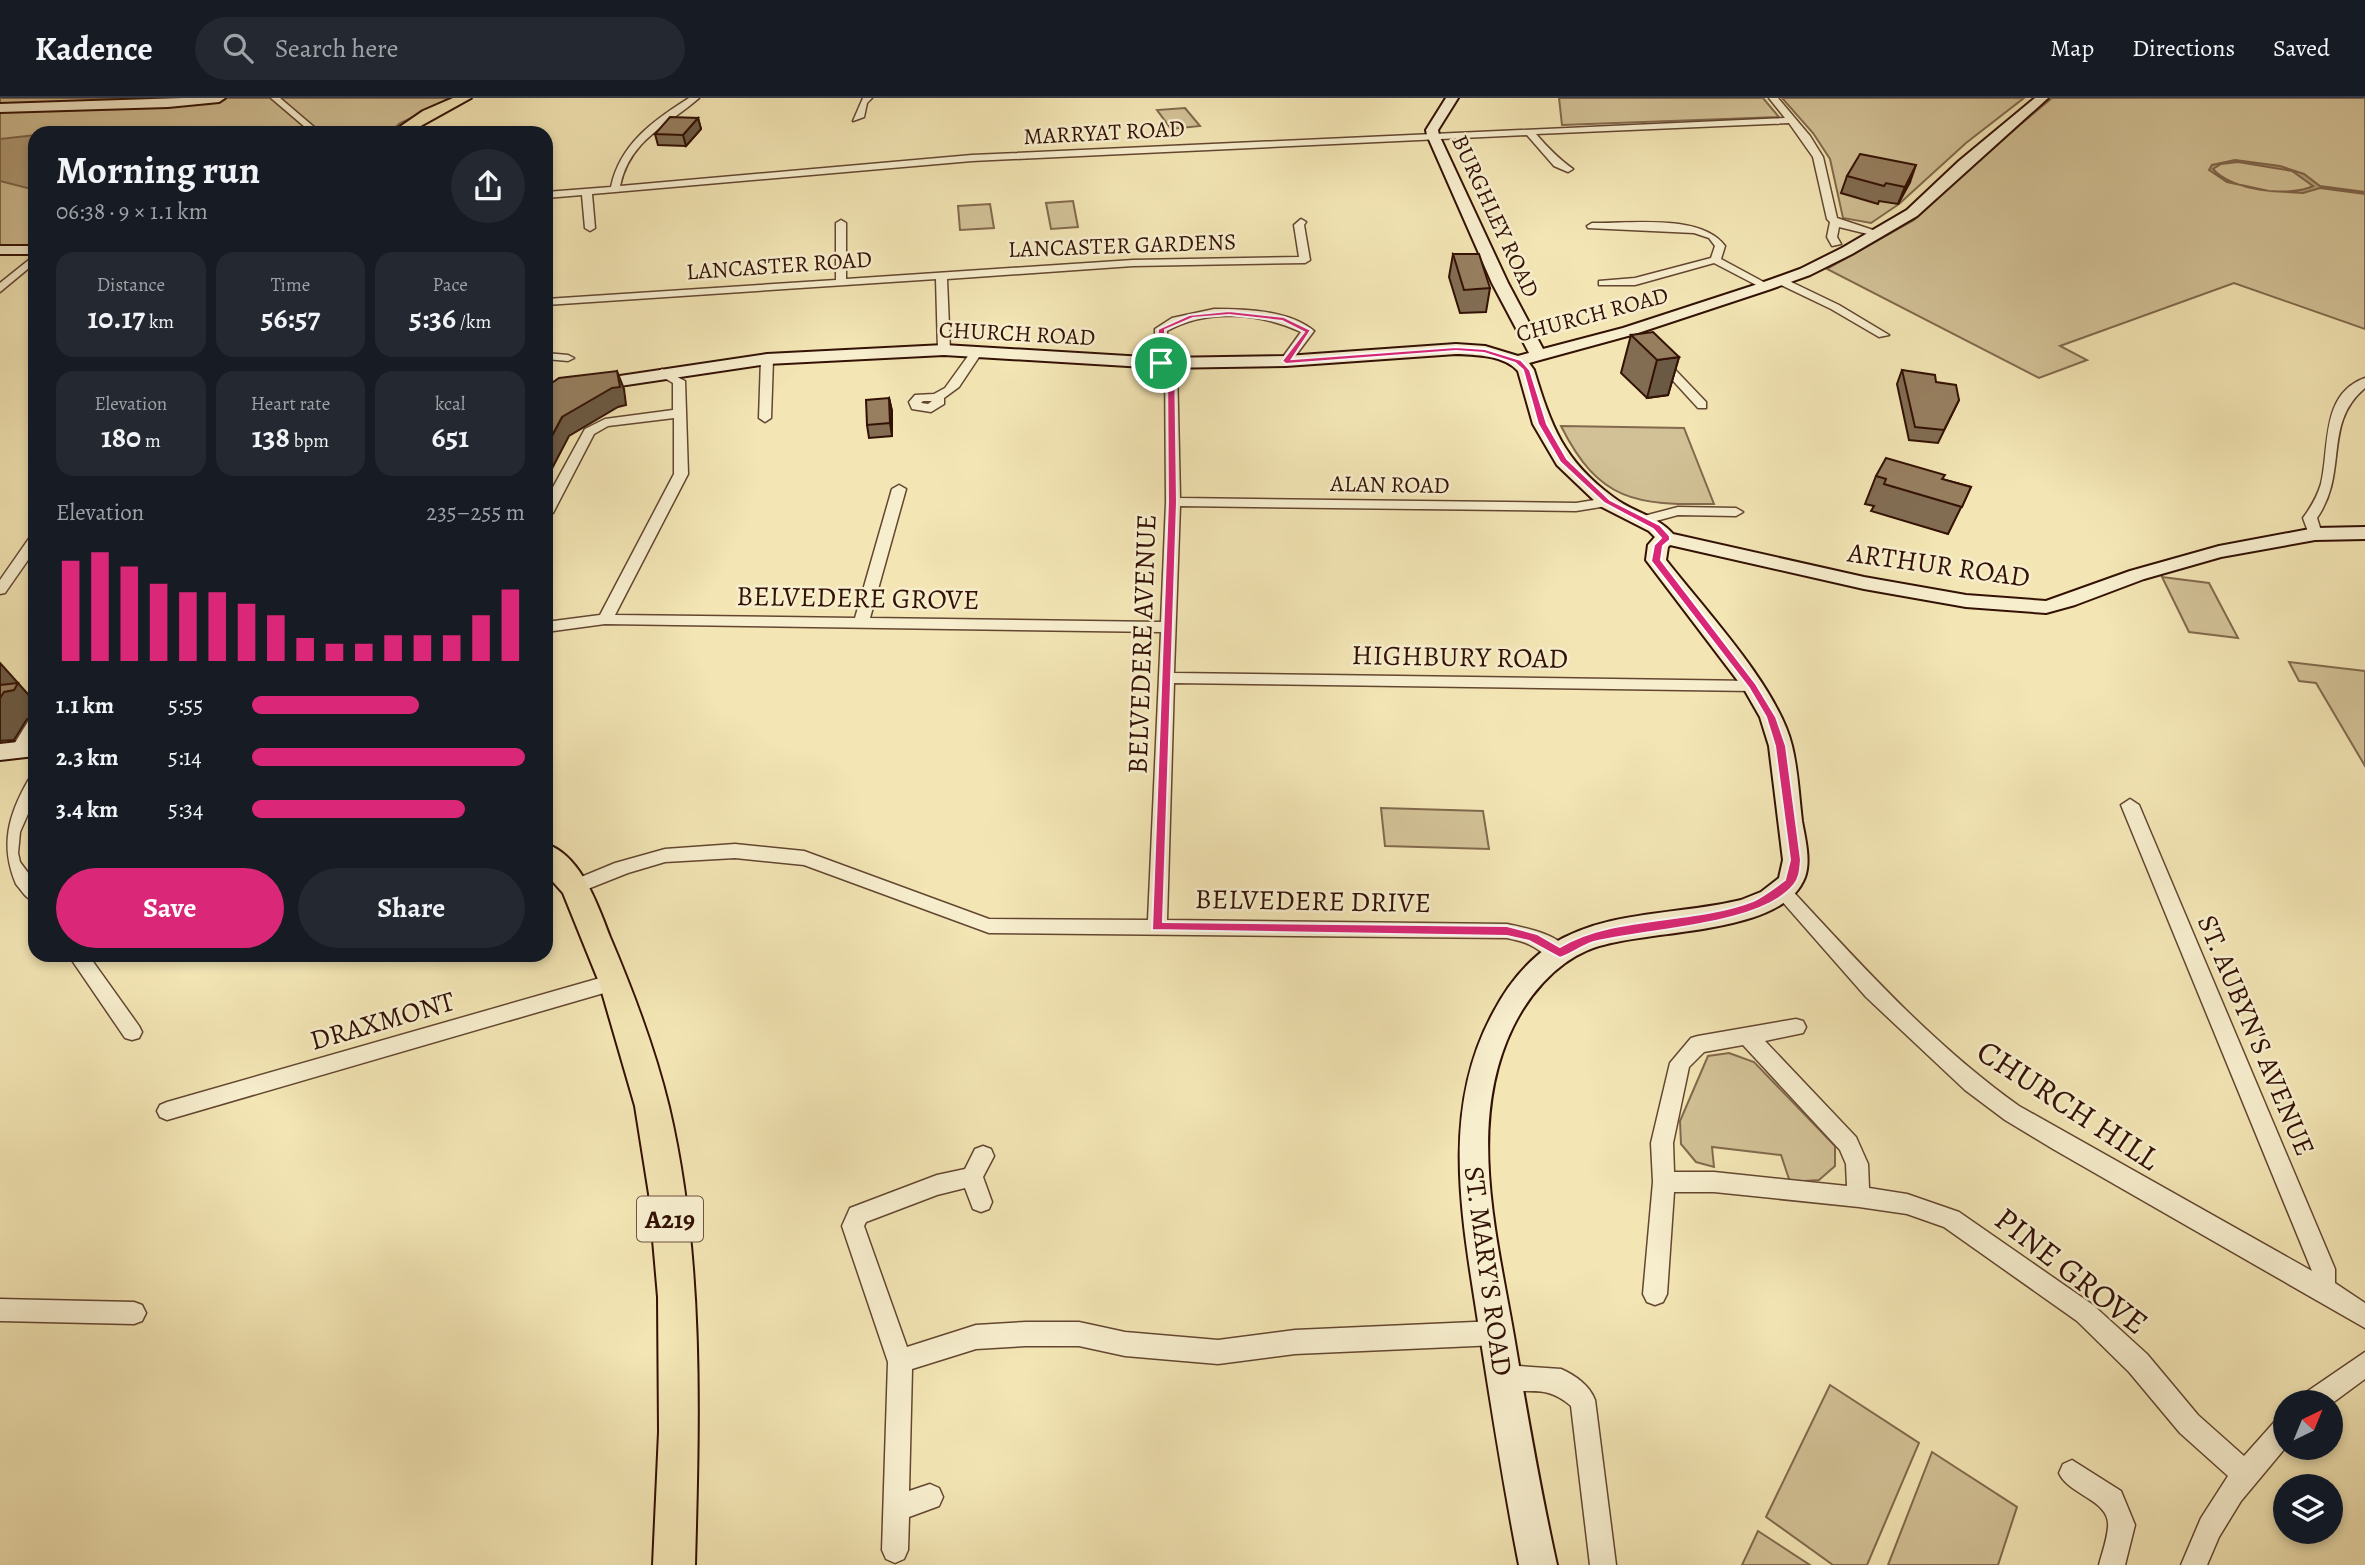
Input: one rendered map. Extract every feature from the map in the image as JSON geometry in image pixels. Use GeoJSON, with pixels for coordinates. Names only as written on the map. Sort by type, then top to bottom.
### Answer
{"type":"FeatureCollection","features":[{"type":"Feature","properties":{"kind":"main road"},"geometry":{"type":"LineString","coordinates":[[409,126],[464,98]]}},
{"type":"Feature","properties":{"kind":"main road","name":"A219"},"geometry":{"type":"LineString","coordinates":[[553,863],[575,887],[614,982],[652,1106],[667,1194],[677,1297],[679,1432],[674,1565]]}},
{"type":"Feature","properties":{"kind":"street"},"geometry":{"type":"LineString","coordinates":[[0,108],[168,103],[219,98]]}},
{"type":"Feature","properties":{"kind":"street"},"geometry":{"type":"LineString","coordinates":[[275,98],[309,126]]}},
{"type":"Feature","properties":{"kind":"street"},"geometry":{"type":"LineString","coordinates":[[615,188],[620,163],[628,151],[651,129],[695,98]]}},
{"type":"Feature","properties":{"kind":"street"},"geometry":{"type":"LineString","coordinates":[[856,118],[861,115],[863,102],[868,98]]}},
{"type":"Feature","properties":{"kind":"street","name":"BURGHLEY ROAD"},"geometry":{"type":"LineString","coordinates":[[1452,98],[1432,130],[1433,135],[1500,283],[1538,354]]}},
{"type":"Feature","properties":{"kind":"street"},"geometry":{"type":"LineString","coordinates":[[1773,98],[1818,157],[1831,216],[1835,222],[1880,234]]}},
{"type":"Feature","properties":{"kind":"street","name":"CHURCH ROAD"},"geometry":{"type":"LineString","coordinates":[[553,391],[767,359],[944,350],[1166,363],[1286,361],[1456,349],[1485,351],[1518,361],[1538,354],[1634,335],[1805,272],[1880,234],[1912,213],[1964,164],[2042,98]]}},
{"type":"Feature","properties":{"kind":"street","name":"MARRYAT ROAD"},"geometry":{"type":"LineString","coordinates":[[553,194],[917,161],[1791,120]]}},
{"type":"Feature","properties":{"kind":"street"},"geometry":{"type":"LineString","coordinates":[[1528,131],[1557,164],[1568,169]]}},
{"type":"Feature","properties":{"kind":"street"},"geometry":{"type":"LineString","coordinates":[[587,191],[590,228]]}},
{"type":"Feature","properties":{"kind":"street","name":"LANCASTER GARDENS"},"geometry":{"type":"LineString","coordinates":[[940,277],[950,274],[1133,263],[1306,263],[1298,225],[1301,222]]}},
{"type":"Feature","properties":{"kind":"street"},"geometry":{"type":"LineString","coordinates":[[1835,222],[1832,237],[1836,244]]}},
{"type":"Feature","properties":{"kind":"street"},"geometry":{"type":"LineString","coordinates":[[841,223],[841,282]]}},
{"type":"Feature","properties":{"kind":"street"},"geometry":{"type":"LineString","coordinates":[[1592,226],[1605,232],[1671,226],[1704,232],[1718,241],[1720,249],[1716,260]]}},
{"type":"Feature","properties":{"kind":"street"},"geometry":{"type":"LineString","coordinates":[[0,250],[28,250]]}},
{"type":"Feature","properties":{"kind":"street"},"geometry":{"type":"LineString","coordinates":[[1603,283],[1617,288],[1662,276],[1699,262],[1716,260],[1853,318],[1883,335]]}},
{"type":"Feature","properties":{"kind":"street"},"geometry":{"type":"LineString","coordinates":[[0,289],[28,264]]}},
{"type":"Feature","properties":{"kind":"street"},"geometry":{"type":"LineString","coordinates":[[940,277],[943,281],[944,350]]}},
{"type":"Feature","properties":{"kind":"street","name":"LANCASTER ROAD"},"geometry":{"type":"LineString","coordinates":[[553,302],[940,277]]}},
{"type":"Feature","properties":{"kind":"street","name":"BELVEDERE AVENUE"},"geometry":{"type":"LineString","coordinates":[[1157,927],[1173,502],[1166,363],[1161,329],[1192,316],[1229,313],[1284,319],[1308,331],[1286,361]]}},
{"type":"Feature","properties":{"kind":"street"},"geometry":{"type":"LineString","coordinates":[[1853,318],[1871,315]]}},
{"type":"Feature","properties":{"kind":"street"},"geometry":{"type":"LineString","coordinates":[[1649,349],[1702,405]]}},
{"type":"Feature","properties":{"kind":"street"},"geometry":{"type":"LineString","coordinates":[[937,397],[964,375],[977,351]]}},
{"type":"Feature","properties":{"kind":"street"},"geometry":{"type":"LineString","coordinates":[[553,357],[568,358]]}},
{"type":"Feature","properties":{"kind":"street"},"geometry":{"type":"LineString","coordinates":[[765,418],[767,359]]}},
{"type":"Feature","properties":{"kind":"street"},"geometry":{"type":"LineString","coordinates":[[1518,361],[1526,370],[1542,424],[1563,461],[1607,502],[1645,520],[1667,538],[1658,545],[1656,561],[1753,687],[1771,717],[1781,746],[1795,860],[1794,874],[1782,891]]}},
{"type":"Feature","properties":{"kind":"street"},"geometry":{"type":"LineString","coordinates":[[605,619],[681,474],[680,381],[662,373]]}},
{"type":"Feature","properties":{"kind":"street"},"geometry":{"type":"LineString","coordinates":[[2315,534],[2310,518],[2322,499],[2334,419],[2353,389],[2365,382]]}},
{"type":"Feature","properties":{"kind":"street"},"geometry":{"type":"LineString","coordinates":[[553,500],[589,432],[605,424],[680,413]]}},
{"type":"Feature","properties":{"kind":"street"},"geometry":{"type":"LineString","coordinates":[[861,623],[899,489]]}},
{"type":"Feature","properties":{"kind":"street","name":"ALAN ROAD"},"geometry":{"type":"LineString","coordinates":[[1173,502],[1576,507],[1607,502]]}},
{"type":"Feature","properties":{"kind":"street"},"geometry":{"type":"LineString","coordinates":[[1645,520],[1678,511],[1736,512]]}},
{"type":"Feature","properties":{"kind":"street","name":"ARTHUR ROAD"},"geometry":{"type":"LineString","coordinates":[[1667,538],[1864,583],[1966,601],[2046,607],[2137,575],[2219,552],[2315,534],[2365,533]]}},
{"type":"Feature","properties":{"kind":"street"},"geometry":{"type":"LineString","coordinates":[[0,590],[28,550]]}},
{"type":"Feature","properties":{"kind":"street","name":"BELVEDERE GROVE"},"geometry":{"type":"LineString","coordinates":[[553,626],[605,619],[1169,626]]}},
{"type":"Feature","properties":{"kind":"street","name":"HIGHBURY ROAD"},"geometry":{"type":"LineString","coordinates":[[1167,678],[1753,687]]}},
{"type":"Feature","properties":{"kind":"street"},"geometry":{"type":"LineString","coordinates":[[18,750],[28,735]]}},
{"type":"Feature","properties":{"kind":"street"},"geometry":{"type":"LineString","coordinates":[[28,796],[9,843],[11,862],[28,885]]}},
{"type":"Feature","properties":{"kind":"street","name":"ST. AUBYN'S AVENUE"},"geometry":{"type":"LineString","coordinates":[[2130,805],[2324,1269],[2323,1289]]}},
{"type":"Feature","properties":{"kind":"street","name":"BELVEDERE DRIVE"},"geometry":{"type":"LineString","coordinates":[[575,887],[623,865],[676,852],[741,850],[801,857],[865,878],[935,908],[989,926],[1507,931],[1532,937],[1560,953]]}},
{"type":"Feature","properties":{"kind":"street","name":"ST. MARY'S ROAD"},"geometry":{"type":"LineString","coordinates":[[1538,1565],[1476,1202],[1473,1150],[1476,1107],[1484,1068],[1503,1020],[1536,974],[1560,953],[1595,937],[1703,918],[1748,907],[1782,891]]}},
{"type":"Feature","properties":{"kind":"street","name":"CHURCH HILL"},"geometry":{"type":"LineString","coordinates":[[1782,891],[1873,991],[1938,1054],[1982,1091],[2073,1149],[2323,1289],[2365,1316]]}},
{"type":"Feature","properties":{"kind":"street"},"geometry":{"type":"LineString","coordinates":[[83,962],[132,1032]]}},
{"type":"Feature","properties":{"kind":"street","name":"DRAXMONT"},"geometry":{"type":"LineString","coordinates":[[167,1111],[614,982]]}},
{"type":"Feature","properties":{"kind":"street"},"geometry":{"type":"LineString","coordinates":[[1655,1294],[1664,1182],[1662,1143],[1680,1063],[1698,1044],[1796,1027]]}},
{"type":"Feature","properties":{"kind":"street"},"geometry":{"type":"LineString","coordinates":[[1747,1036],[1848,1144],[1857,1164],[1859,1197]]}},
{"type":"Feature","properties":{"kind":"street"},"geometry":{"type":"LineString","coordinates":[[895,1550],[900,1362],[853,1226],[858,1215],[978,1167],[981,1202]]}},
{"type":"Feature","properties":{"kind":"street","name":"PINE GROVE"},"geometry":{"type":"LineString","coordinates":[[1664,1182],[1714,1182],[1859,1197],[1907,1204],[1951,1219],[2085,1313],[2138,1363],[2189,1424],[2245,1474]]}},
{"type":"Feature","properties":{"kind":"street"},"geometry":{"type":"LineString","coordinates":[[0,1310],[134,1313]]}},
{"type":"Feature","properties":{"kind":"street"},"geometry":{"type":"LineString","coordinates":[[900,1362],[935,1348],[976,1337],[1026,1334],[1079,1334],[1125,1344],[1218,1352],[1295,1342],[1497,1333]]}},
{"type":"Feature","properties":{"kind":"street"},"geometry":{"type":"LineString","coordinates":[[2330,1390],[2365,1364]]}},
{"type":"Feature","properties":{"kind":"street"},"geometry":{"type":"LineString","coordinates":[[1504,1377],[1561,1381],[1583,1400],[1603,1565]]}},
{"type":"Feature","properties":{"kind":"street"},"geometry":{"type":"LineString","coordinates":[[2194,1565],[2214,1520],[2245,1474],[2273,1443]]}},
{"type":"Feature","properties":{"kind":"street"},"geometry":{"type":"LineString","coordinates":[[2072,1473],[2112,1500],[2122,1524],[2112,1565]]}},
{"type":"Feature","properties":{"kind":"street"},"geometry":{"type":"LineString","coordinates":[[895,1509],[930,1497]]}},
{"type":"Feature","properties":{"kind":"shaded area"},"geometry":{"type":"Polygon","coordinates":[[[0,98],[456,98],[397,126],[28,126],[28,246],[0,246],[0,98]]]}},
{"type":"Feature","properties":{"kind":"shaded area"},"geometry":{"type":"Polygon","coordinates":[[[1559,98],[1763,98],[1779,117],[1562,125],[1559,98]]]}},
{"type":"Feature","properties":{"kind":"shaded area"},"geometry":{"type":"Polygon","coordinates":[[[1782,98],[2024,98],[1966,143],[1899,204],[1871,223],[1843,218],[1830,159],[1813,133],[1782,98]]]}},
{"type":"Feature","properties":{"kind":"shaded area"},"geometry":{"type":"Polygon","coordinates":[[[2052,98],[2365,98],[2365,329],[2234,283],[2060,346],[2087,360],[2039,378],[1827,269],[1914,220],[1985,154],[2052,98]]]}},
{"type":"Feature","properties":{"kind":"shaded area"},"geometry":{"type":"Polygon","coordinates":[[[1185,108],[1200,126],[1171,129],[1157,110],[1185,108]]]}},
{"type":"Feature","properties":{"kind":"shaded area"},"geometry":{"type":"Polygon","coordinates":[[[28,136],[28,188],[0,181],[0,139],[28,136]]]}},
{"type":"Feature","properties":{"kind":"shaded area"},"geometry":{"type":"Polygon","coordinates":[[[2235,160],[2280,166],[2304,174],[2320,186],[2365,194],[2320,188],[2303,193],[2276,191],[2303,190],[2313,186],[2292,171],[2238,162],[2221,164],[2213,169],[2240,185],[2227,182],[2209,170],[2212,165],[2235,160]]]}},
{"type":"Feature","properties":{"kind":"shaded area"},"geometry":{"type":"Polygon","coordinates":[[[1073,201],[1078,227],[1051,229],[1046,203],[1073,201]]]}},
{"type":"Feature","properties":{"kind":"shaded area"},"geometry":{"type":"Polygon","coordinates":[[[990,204],[994,228],[960,230],[958,206],[990,204]]]}},
{"type":"Feature","properties":{"kind":"shaded area"},"geometry":{"type":"Polygon","coordinates":[[[1561,426],[1684,428],[1714,504],[1663,503],[1622,494],[1590,470],[1561,426]]]}},
{"type":"Feature","properties":{"kind":"shaded area"},"geometry":{"type":"Polygon","coordinates":[[[2162,577],[2209,583],[2238,638],[2189,632],[2162,577]]]}},
{"type":"Feature","properties":{"kind":"shaded area"},"geometry":{"type":"Polygon","coordinates":[[[2289,662],[2365,671],[2365,766],[2316,683],[2299,681],[2289,662]]]}},
{"type":"Feature","properties":{"kind":"shaded area"},"geometry":{"type":"Polygon","coordinates":[[[1381,808],[1483,811],[1489,849],[1385,846],[1381,808]]]}},
{"type":"Feature","properties":{"kind":"shaded area"},"geometry":{"type":"Polygon","coordinates":[[[1729,1053],[1754,1062],[1835,1146],[1835,1166],[1819,1180],[1790,1182],[1781,1155],[1712,1147],[1714,1167],[1696,1162],[1681,1144],[1680,1121],[1708,1056],[1729,1053]]]}},
{"type":"Feature","properties":{"kind":"shaded area"},"geometry":{"type":"Polygon","coordinates":[[[1830,1385],[1919,1443],[1867,1565],[1833,1565],[1766,1517],[1830,1385]]]}},
{"type":"Feature","properties":{"kind":"shaded area"},"geometry":{"type":"Polygon","coordinates":[[[1932,1452],[2017,1507],[1998,1565],[1888,1565],[1932,1452]]]}},
{"type":"Feature","properties":{"kind":"shaded area"},"geometry":{"type":"Polygon","coordinates":[[[1758,1531],[1810,1565],[1742,1565],[1758,1531]]]}},
{"type":"Feature","properties":{"kind":"building"},"geometry":{"type":"Polygon","coordinates":[[[670,117],[698,118],[683,135],[655,134],[670,117]]]}},
{"type":"Feature","properties":{"kind":"building"},"geometry":{"type":"Polygon","coordinates":[[[1860,154],[1916,165],[1905,187],[1886,183],[1884,186],[1847,176],[1860,154]]]}},
{"type":"Feature","properties":{"kind":"building"},"geometry":{"type":"Polygon","coordinates":[[[1453,254],[1479,254],[1490,288],[1464,290],[1453,254]]]}},
{"type":"Feature","properties":{"kind":"building"},"geometry":{"type":"Polygon","coordinates":[[[1653,332],[1679,357],[1657,360],[1631,335],[1653,332]]]}},
{"type":"Feature","properties":{"kind":"building"},"geometry":{"type":"Polygon","coordinates":[[[1902,370],[1935,375],[1936,382],[1956,385],[1959,400],[1944,430],[1915,427],[1902,370]]]}},
{"type":"Feature","properties":{"kind":"building"},"geometry":{"type":"Polygon","coordinates":[[[617,371],[620,387],[612,388],[562,417],[553,434],[553,382],[559,378],[617,371]]]}},
{"type":"Feature","properties":{"kind":"building"},"geometry":{"type":"Polygon","coordinates":[[[889,398],[890,423],[867,425],[866,400],[889,398]]]}},
{"type":"Feature","properties":{"kind":"building"},"geometry":{"type":"Polygon","coordinates":[[[1886,458],[1945,475],[1942,479],[1971,487],[1962,507],[1884,484],[1886,479],[1876,476],[1886,458]]]}},
{"type":"Feature","properties":{"kind":"building"},"geometry":{"type":"Polygon","coordinates":[[[18,683],[14,690],[4,692],[0,698],[0,685],[18,683]]]}},
{"type":"Feature","properties":{"kind":"route"},"geometry":{"type":"LineString","coordinates":[[1229,313],[1284,319],[1308,331],[1286,361],[1467,349],[1485,351],[1518,361],[1530,379],[1546,433],[1563,461],[1607,502],[1645,520],[1667,538],[1658,545],[1656,561],[1753,687],[1771,717],[1781,746],[1795,860],[1794,874],[1789,883],[1782,891],[1759,904],[1703,918],[1595,937],[1560,953],[1532,937],[1507,931],[1157,927],[1173,502],[1171,363],[1161,363],[1161,329],[1192,316],[1229,313]]}}]}
